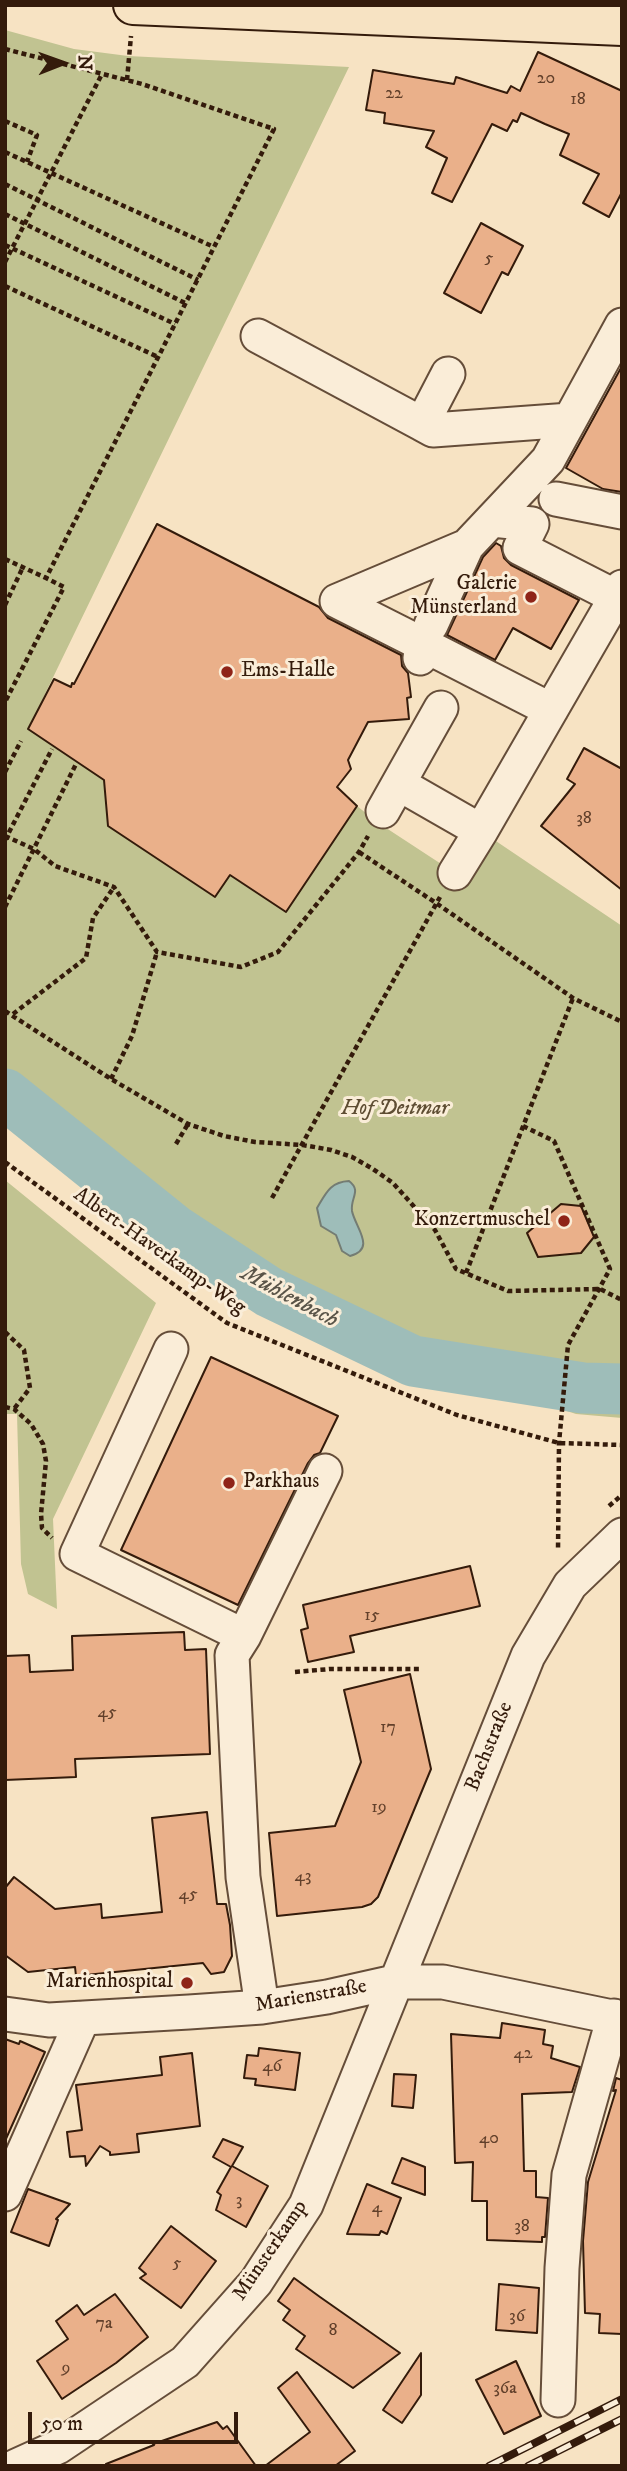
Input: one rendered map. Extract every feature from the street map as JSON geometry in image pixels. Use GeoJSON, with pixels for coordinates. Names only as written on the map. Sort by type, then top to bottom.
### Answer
{"type":"FeatureCollection","features":[{"type":"Feature","properties":{"kind":"main road"},"geometry":{"type":"LineString","coordinates":[[133,5],[417,11],[622,26]]}},
{"type":"Feature","properties":{"kind":"street"},"geometry":{"type":"LineString","coordinates":[[424,642],[467,546],[548,460],[622,325]]}},
{"type":"Feature","properties":{"kind":"street"},"geometry":{"type":"LineString","coordinates":[[258,336],[433,430],[570,420]]}},
{"type":"Feature","properties":{"kind":"street"},"geometry":{"type":"LineString","coordinates":[[422,424],[448,374]]}},
{"type":"Feature","properties":{"kind":"street"},"geometry":{"type":"LineString","coordinates":[[556,499],[622,512]]}},
{"type":"Feature","properties":{"kind":"street"},"geometry":{"type":"LineString","coordinates":[[455,873],[619,592],[520,548],[532,524],[492,520]]}},
{"type":"Feature","properties":{"kind":"street"},"geometry":{"type":"LineString","coordinates":[[467,546],[337,601],[424,642],[551,710]]}},
{"type":"Feature","properties":{"kind":"street"},"geometry":{"type":"LineString","coordinates":[[441,708],[384,809],[481,831]]}},
{"type":"Feature","properties":{"kind":"street"},"geometry":{"type":"LineString","coordinates":[[171,1349],[77,1554],[244,1636]]}},
{"type":"Feature","properties":{"kind":"street"},"geometry":{"type":"LineString","coordinates":[[262,2007],[243,1877],[232,1655],[244,1636],[325,1471]]}},
{"type":"Feature","properties":{"kind":"street","name":"Bachstraße"},"geometry":{"type":"LineString","coordinates":[[394,1982],[528,1656],[569,1585],[622,1535]]}},
{"type":"Feature","properties":{"kind":"street","name":"Marienstraße"},"geometry":{"type":"LineString","coordinates":[[5,2014],[49,2020],[262,2007],[327,1997],[394,1982],[443,1982],[618,2018],[569,2175],[562,2268],[558,2400]]}},
{"type":"Feature","properties":{"kind":"street","name":"Münsterkamp"},"geometry":{"type":"LineString","coordinates":[[16,2466],[58,2446],[185,2362],[256,2282],[306,2205],[362,2069],[394,1982]]}},
{"type":"Feature","properties":{"kind":"street"},"geometry":{"type":"LineString","coordinates":[[5,2194],[83,2018]]}},
{"type":"Feature","properties":{"kind":"path"},"geometry":{"type":"LineString","coordinates":[[127,80],[133,5]]}},
{"type":"Feature","properties":{"kind":"path"},"geometry":{"type":"LineString","coordinates":[[5,50],[127,80],[274,129],[46,578]]}},
{"type":"Feature","properties":{"kind":"path"},"geometry":{"type":"LineString","coordinates":[[5,262],[102,74]]}},
{"type":"Feature","properties":{"kind":"path"},"geometry":{"type":"LineString","coordinates":[[5,121],[37,135],[27,162]]}},
{"type":"Feature","properties":{"kind":"path"},"geometry":{"type":"LineString","coordinates":[[5,152],[215,247]]}},
{"type":"Feature","properties":{"kind":"path"},"geometry":{"type":"LineString","coordinates":[[5,184],[198,280]]}},
{"type":"Feature","properties":{"kind":"path"},"geometry":{"type":"LineString","coordinates":[[5,214],[186,303]]}},
{"type":"Feature","properties":{"kind":"path"},"geometry":{"type":"LineString","coordinates":[[5,245],[175,324]]}},
{"type":"Feature","properties":{"kind":"path"},"geometry":{"type":"LineString","coordinates":[[5,286],[158,356]]}},
{"type":"Feature","properties":{"kind":"path"},"geometry":{"type":"LineString","coordinates":[[5,559],[64,587],[5,702]]}},
{"type":"Feature","properties":{"kind":"path"},"geometry":{"type":"LineString","coordinates":[[5,605],[23,567]]}},
{"type":"Feature","properties":{"kind":"path"},"geometry":{"type":"LineString","coordinates":[[5,685],[13,688]]}},
{"type":"Feature","properties":{"kind":"path"},"geometry":{"type":"LineString","coordinates":[[5,772],[21,741]]}},
{"type":"Feature","properties":{"kind":"path"},"geometry":{"type":"LineString","coordinates":[[51,749],[6,837],[34,849],[55,866],[114,887],[157,952],[241,967],[278,952],[359,852],[384,809]]}},
{"type":"Feature","properties":{"kind":"path"},"geometry":{"type":"LineString","coordinates":[[5,907],[76,764]]}},
{"type":"Feature","properties":{"kind":"path"},"geometry":{"type":"LineString","coordinates":[[359,852],[573,998],[622,1022]]}},
{"type":"Feature","properties":{"kind":"path"},"geometry":{"type":"LineString","coordinates":[[272,1198],[455,873]]}},
{"type":"Feature","properties":{"kind":"path"},"geometry":{"type":"LineString","coordinates":[[13,1014],[86,958],[93,918],[114,887]]}},
{"type":"Feature","properties":{"kind":"path"},"geometry":{"type":"LineString","coordinates":[[111,1079],[132,1036],[157,952]]}},
{"type":"Feature","properties":{"kind":"path"},"geometry":{"type":"LineString","coordinates":[[466,1273],[573,998]]}},
{"type":"Feature","properties":{"kind":"path"},"geometry":{"type":"LineString","coordinates":[[5,1011],[188,1125],[224,1136],[255,1142],[303,1145],[352,1157],[393,1183],[435,1230],[456,1269],[508,1291],[600,1289],[622,1300]]}},
{"type":"Feature","properties":{"kind":"path"},"geometry":{"type":"LineString","coordinates":[[176,1144],[188,1125]]}},
{"type":"Feature","properties":{"kind":"path"},"geometry":{"type":"LineString","coordinates":[[523,1126],[554,1142],[610,1269],[568,1345],[559,1432],[558,1551]]}},
{"type":"Feature","properties":{"kind":"path","name":"Albert-Haverkamp-Weg"},"geometry":{"type":"LineString","coordinates":[[5,1162],[227,1323],[457,1415],[559,1443],[622,1445]]}},
{"type":"Feature","properties":{"kind":"path"},"geometry":{"type":"LineString","coordinates":[[5,1332],[24,1350],[30,1388],[14,1409]]}},
{"type":"Feature","properties":{"kind":"path"},"geometry":{"type":"LineString","coordinates":[[5,1407],[14,1409],[31,1424],[43,1444],[46,1461],[42,1528],[54,1540],[77,1554]]}},
{"type":"Feature","properties":{"kind":"path"},"geometry":{"type":"LineString","coordinates":[[295,1672],[330,1669],[421,1669]]}},
{"type":"Feature","properties":{"kind":"green space","name":"Hof Deitmar"},"geometry":{"type":"Polygon","coordinates":[[[5,30],[74,49],[128,56],[349,67],[28,729],[104,780],[108,826],[214,897],[230,875],[286,911],[357,806],[458,875],[481,831],[622,926],[622,1418],[576,1414],[413,1361],[235,1291],[5,1124],[5,30]]]}},
{"type":"Feature","properties":{"kind":"green space"},"geometry":{"type":"Polygon","coordinates":[[[5,1180],[156,1303],[53,1519],[57,1609],[28,1594],[21,1564],[17,1414],[5,1414],[5,1180]]]}},
{"type":"Feature","properties":{"kind":"water"},"geometry":{"type":"Polygon","coordinates":[[[349,1181],[355,1188],[352,1211],[363,1243],[358,1253],[350,1256],[342,1251],[336,1235],[321,1226],[317,1208],[333,1186],[349,1181]]]}},
{"type":"Feature","properties":{"kind":"building"},"geometry":{"type":"Polygon","coordinates":[[[538,52],[622,91],[622,192],[609,217],[583,203],[599,174],[560,155],[569,134],[521,113],[517,122],[513,120],[507,131],[492,124],[452,202],[432,193],[447,158],[426,147],[434,131],[384,123],[385,113],[366,110],[373,70],[454,84],[456,77],[507,93],[511,86],[520,91],[538,52]]]}},
{"type":"Feature","properties":{"kind":"building"},"geometry":{"type":"Polygon","coordinates":[[[481,223],[523,246],[508,275],[502,272],[481,313],[444,293],[481,223]]]}},
{"type":"Feature","properties":{"kind":"building"},"geometry":{"type":"Polygon","coordinates":[[[622,366],[622,492],[603,489],[566,468],[622,366]]]}},
{"type":"Feature","properties":{"kind":"building","name":"Ems-Halle"},"geometry":{"type":"Polygon","coordinates":[[[157,524],[319,607],[328,618],[401,655],[402,666],[408,673],[411,697],[407,698],[409,719],[368,722],[348,760],[351,769],[337,787],[357,806],[286,912],[230,875],[215,897],[108,826],[104,780],[28,729],[54,679],[71,687],[72,683],[74,684],[157,524]]]}},
{"type":"Feature","properties":{"kind":"building","name":"Galerie Münsterland"},"geometry":{"type":"Polygon","coordinates":[[[496,543],[501,546],[504,558],[511,565],[579,600],[551,649],[513,628],[495,660],[447,635],[483,557],[496,543]]]}},
{"type":"Feature","properties":{"kind":"building"},"geometry":{"type":"Polygon","coordinates":[[[584,748],[622,769],[622,890],[541,826],[575,784],[567,779],[584,748]]]}},
{"type":"Feature","properties":{"kind":"building","name":"Konzertmuschel"},"geometry":{"type":"Polygon","coordinates":[[[561,1204],[581,1206],[594,1237],[581,1253],[538,1257],[527,1233],[561,1204]]]}},
{"type":"Feature","properties":{"kind":"building","name":"Parkhaus"},"geometry":{"type":"Polygon","coordinates":[[[211,1357],[338,1416],[320,1453],[314,1455],[308,1463],[238,1605],[121,1550],[211,1357]]]}},
{"type":"Feature","properties":{"kind":"building"},"geometry":{"type":"Polygon","coordinates":[[[470,1566],[480,1606],[350,1636],[354,1652],[308,1662],[301,1630],[308,1628],[303,1605],[470,1566]]]}},
{"type":"Feature","properties":{"kind":"building"},"geometry":{"type":"Polygon","coordinates":[[[184,1632],[185,1650],[206,1649],[210,1754],[75,1759],[76,1777],[5,1780],[5,1656],[29,1655],[30,1672],[73,1670],[72,1636],[184,1632]]]}},
{"type":"Feature","properties":{"kind":"building"},"geometry":{"type":"Polygon","coordinates":[[[410,1674],[431,1769],[378,1897],[371,1904],[362,1907],[277,1916],[269,1833],[335,1826],[361,1762],[344,1690],[410,1674]]]}},
{"type":"Feature","properties":{"kind":"building"},"geometry":{"type":"Polygon","coordinates":[[[207,1812],[217,1904],[226,1904],[230,1925],[232,1956],[224,1972],[211,1974],[203,1963],[76,1976],[75,1967],[28,1972],[5,1955],[5,1888],[14,1877],[55,1909],[101,1904],[102,1918],[162,1912],[152,1818],[207,1812]]]}},
{"type":"Feature","properties":{"kind":"building"},"geometry":{"type":"Polygon","coordinates":[[[502,2023],[545,2030],[543,2044],[553,2046],[551,2058],[580,2067],[572,2092],[522,2094],[524,2171],[536,2171],[536,2197],[548,2198],[545,2237],[542,2237],[542,2242],[487,2240],[487,2201],[472,2201],[473,2162],[455,2163],[451,2034],[500,2038],[502,2023]]]}},
{"type":"Feature","properties":{"kind":"building"},"geometry":{"type":"Polygon","coordinates":[[[5,2039],[19,2044],[20,2041],[45,2052],[5,2141],[5,2039]]]}},
{"type":"Feature","properties":{"kind":"building"},"geometry":{"type":"Polygon","coordinates":[[[259,2048],[300,2053],[295,2090],[255,2085],[256,2079],[244,2078],[247,2055],[258,2056],[259,2048]]]}},
{"type":"Feature","properties":{"kind":"building"},"geometry":{"type":"Polygon","coordinates":[[[192,2053],[200,2126],[137,2134],[139,2152],[110,2155],[110,2152],[100,2146],[86,2166],[85,2156],[70,2157],[67,2132],[82,2130],[76,2085],[162,2075],[160,2057],[192,2053]]]}},
{"type":"Feature","properties":{"kind":"building"},"geometry":{"type":"Polygon","coordinates":[[[394,2074],[416,2075],[413,2108],[392,2106],[394,2074]]]}},
{"type":"Feature","properties":{"kind":"building"},"geometry":{"type":"Polygon","coordinates":[[[616,2078],[622,2080],[622,2334],[599,2333],[600,2314],[585,2313],[583,2241],[588,2182],[616,2090],[613,2091],[616,2078]]]}},
{"type":"Feature","properties":{"kind":"building"},"geometry":{"type":"Polygon","coordinates":[[[223,2139],[243,2147],[232,2166],[268,2186],[246,2227],[216,2210],[221,2195],[217,2192],[231,2167],[213,2157],[223,2139]]]}},
{"type":"Feature","properties":{"kind":"building"},"geometry":{"type":"Polygon","coordinates":[[[402,2158],[425,2167],[425,2195],[392,2183],[402,2158]]]}},
{"type":"Feature","properties":{"kind":"building"},"geometry":{"type":"Polygon","coordinates":[[[367,2184],[401,2198],[387,2234],[381,2231],[379,2235],[347,2234],[367,2184]]]}},
{"type":"Feature","properties":{"kind":"building"},"geometry":{"type":"Polygon","coordinates":[[[28,2189],[70,2204],[56,2219],[58,2220],[49,2246],[11,2232],[28,2189]]]}},
{"type":"Feature","properties":{"kind":"building"},"geometry":{"type":"Polygon","coordinates":[[[171,2226],[216,2261],[181,2308],[140,2278],[146,2274],[139,2268],[171,2226]]]}},
{"type":"Feature","properties":{"kind":"building"},"geometry":{"type":"Polygon","coordinates":[[[294,2278],[400,2353],[353,2388],[296,2349],[305,2336],[283,2320],[290,2310],[278,2301],[294,2278]]]}},
{"type":"Feature","properties":{"kind":"building"},"geometry":{"type":"Polygon","coordinates":[[[499,2284],[539,2288],[537,2333],[496,2330],[499,2284]]]}},
{"type":"Feature","properties":{"kind":"building"},"geometry":{"type":"Polygon","coordinates":[[[115,2294],[148,2337],[116,2363],[62,2399],[37,2361],[68,2339],[56,2321],[77,2305],[84,2315],[115,2294]]]}},
{"type":"Feature","properties":{"kind":"building"},"geometry":{"type":"Polygon","coordinates":[[[421,2353],[421,2395],[402,2423],[383,2410],[421,2353]]]}},
{"type":"Feature","properties":{"kind":"building"},"geometry":{"type":"Polygon","coordinates":[[[516,2361],[541,2416],[504,2434],[476,2380],[516,2361]]]}},
{"type":"Feature","properties":{"kind":"building"},"geometry":{"type":"Polygon","coordinates":[[[297,2372],[355,2451],[335,2466],[265,2466],[310,2432],[278,2388],[297,2372]]]}},
{"type":"Feature","properties":{"kind":"building"},"geometry":{"type":"Polygon","coordinates":[[[217,2422],[223,2429],[227,2426],[256,2466],[106,2466],[153,2444],[217,2422]]]}},
{"type":"Feature","properties":{"kind":"waterway","name":"Mühlenbach"},"geometry":{"type":"LineString","coordinates":[[5,1094],[173,1229],[269,1292],[413,1361],[583,1388],[622,1389]]}},
{"type":"Feature","properties":{"kind":"railway"},"geometry":{"type":"LineString","coordinates":[[489,2466],[622,2399]]}},
{"type":"Feature","properties":{"kind":"railway"},"geometry":{"type":"LineString","coordinates":[[528,2466],[622,2419]]}},
{"type":"Feature","properties":{"kind":"place","name":"Galerie Münsterland"},"geometry":{"type":"Point","coordinates":[531,597]}},
{"type":"Feature","properties":{"kind":"place","name":"Ems-Halle"},"geometry":{"type":"Point","coordinates":[227,672]}},
{"type":"Feature","properties":{"kind":"place","name":"Konzertmuschel"},"geometry":{"type":"Point","coordinates":[564,1221]}},
{"type":"Feature","properties":{"kind":"place","name":"Parkhaus"},"geometry":{"type":"Point","coordinates":[229,1483]}},
{"type":"Feature","properties":{"kind":"place","name":"Marienhospital"},"geometry":{"type":"Point","coordinates":[187,1983]}}]}
